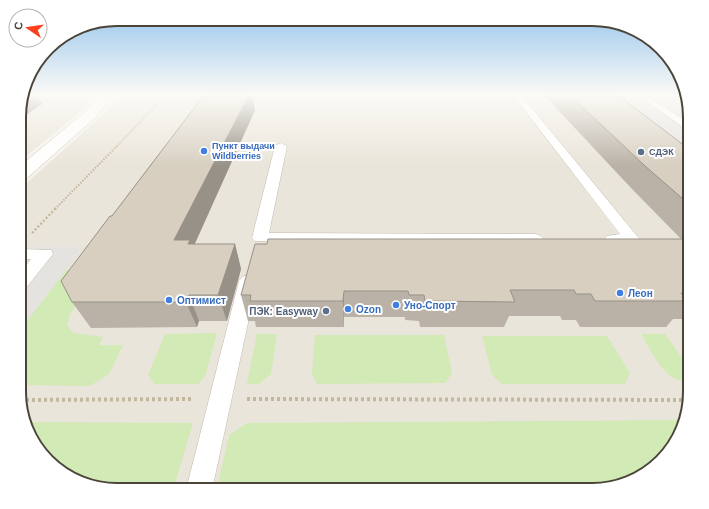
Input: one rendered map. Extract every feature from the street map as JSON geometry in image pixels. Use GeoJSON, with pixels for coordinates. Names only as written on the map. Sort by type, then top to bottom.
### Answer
{"type":"FeatureCollection","features":[{"type":"Feature","properties":{"kind":"street"},"geometry":{"type":"LineString","coordinates":[[26,170],[86,119]]}},
{"type":"Feature","properties":{"kind":"lane"},"geometry":{"type":"LineString","coordinates":[[536,119],[632,239],[600,239]]}},
{"type":"Feature","properties":{"kind":"lane"},"geometry":{"type":"LineString","coordinates":[[202,483],[220,399],[281,146]]}},
{"type":"Feature","properties":{"kind":"lane"},"geometry":{"type":"LineString","coordinates":[[256,253],[553,239]]}},
{"type":"Feature","properties":{"kind":"lane"},"geometry":{"type":"LineString","coordinates":[[26,254],[45,254],[26,277]]}},
{"type":"Feature","properties":{"kind":"path"},"geometry":{"type":"LineString","coordinates":[[31,234],[143,119]]}},
{"type":"Feature","properties":{"kind":"path"},"geometry":{"type":"LineString","coordinates":[[26,400],[683,400]]}},
{"type":"Feature","properties":{"kind":"shaded area"},"geometry":{"type":"Polygon","coordinates":[[[26,119],[72,119],[26,156],[26,119]]]}},
{"type":"Feature","properties":{"kind":"shaded area"},"geometry":{"type":"Polygon","coordinates":[[[98,119],[683,119],[683,398],[674,432],[656,456],[642,468],[621,478],[592,483],[111,483],[82,476],[62,464],[49,452],[41,442],[33,427],[28,409],[26,398],[26,184],[98,119]]]}},
{"type":"Feature","properties":{"kind":"shaded area"},"geometry":{"type":"Polygon","coordinates":[[[646,119],[683,119],[683,147],[646,119]]]}},
{"type":"Feature","properties":{"kind":"shaded area"},"geometry":{"type":"Polygon","coordinates":[[[26,247],[83,247],[26,322],[26,247]]]}},
{"type":"Feature","properties":{"kind":"green space"},"geometry":{"type":"Polygon","coordinates":[[[66,270],[82,270],[94,278],[70,314],[67,325],[73,333],[103,337],[99,345],[123,345],[109,374],[90,386],[26,385],[26,322],[66,270]]]}},
{"type":"Feature","properties":{"kind":"green space"},"geometry":{"type":"Polygon","coordinates":[[[217,333],[205,376],[198,384],[154,384],[148,375],[165,334],[217,333]]]}},
{"type":"Feature","properties":{"kind":"green space"},"geometry":{"type":"Polygon","coordinates":[[[257,334],[277,334],[271,374],[259,384],[247,384],[257,334]]]}},
{"type":"Feature","properties":{"kind":"green space"},"geometry":{"type":"Polygon","coordinates":[[[641,334],[665,334],[683,359],[683,381],[673,378],[660,366],[641,334]]]}},
{"type":"Feature","properties":{"kind":"green space"},"geometry":{"type":"Polygon","coordinates":[[[315,335],[444,335],[452,373],[445,383],[317,384],[312,374],[315,335]]]}},
{"type":"Feature","properties":{"kind":"green space"},"geometry":{"type":"Polygon","coordinates":[[[482,336],[607,336],[630,373],[625,384],[502,384],[492,375],[482,336]]]}},
{"type":"Feature","properties":{"kind":"green space"},"geometry":{"type":"Polygon","coordinates":[[[678,420],[674,432],[668,442],[652,460],[632,474],[604,482],[220,483],[229,435],[247,423],[678,420]]]}},
{"type":"Feature","properties":{"kind":"green space"},"geometry":{"type":"Polygon","coordinates":[[[31,422],[193,423],[175,483],[111,483],[82,476],[62,464],[41,442],[31,422]]]}},
{"type":"Feature","properties":{"kind":"building"},"geometry":{"type":"Polygon","coordinates":[[[186,119],[237,119],[174,240],[190,240],[188,244],[235,244],[218,295],[189,295],[186,302],[72,302],[61,281],[110,216],[112,216],[186,119]]]}},
{"type":"Feature","properties":{"kind":"building"},"geometry":{"type":"Polygon","coordinates":[[[595,119],[649,119],[683,145],[683,199],[645,166],[595,119]]]}},
{"type":"Feature","properties":{"kind":"building"},"geometry":{"type":"Polygon","coordinates":[[[268,239],[683,239],[683,293],[681,293],[683,295],[683,301],[595,301],[591,294],[576,294],[574,290],[510,290],[515,302],[425,301],[424,295],[409,295],[408,291],[344,291],[343,301],[250,301],[251,295],[241,295],[255,244],[267,244],[268,239]]]}},
{"type":"Feature","properties":{"kind":"place","name":"Пункт выдачи Wildberries"},"geometry":{"type":"Point","coordinates":[204,151]}},
{"type":"Feature","properties":{"kind":"place","name":"СДЭК"},"geometry":{"type":"Point","coordinates":[641,152]}},
{"type":"Feature","properties":{"kind":"place","name":"Леон"},"geometry":{"type":"Point","coordinates":[620,293]}},
{"type":"Feature","properties":{"kind":"place","name":"Оптимист"},"geometry":{"type":"Point","coordinates":[169,300]}},
{"type":"Feature","properties":{"kind":"place","name":"Уно-Спорт"},"geometry":{"type":"Point","coordinates":[396,305]}},
{"type":"Feature","properties":{"kind":"place","name":"Ozon"},"geometry":{"type":"Point","coordinates":[348,309]}},
{"type":"Feature","properties":{"kind":"place","name":"ПЭК: Easyway"},"geometry":{"type":"Point","coordinates":[326,311]}}]}
